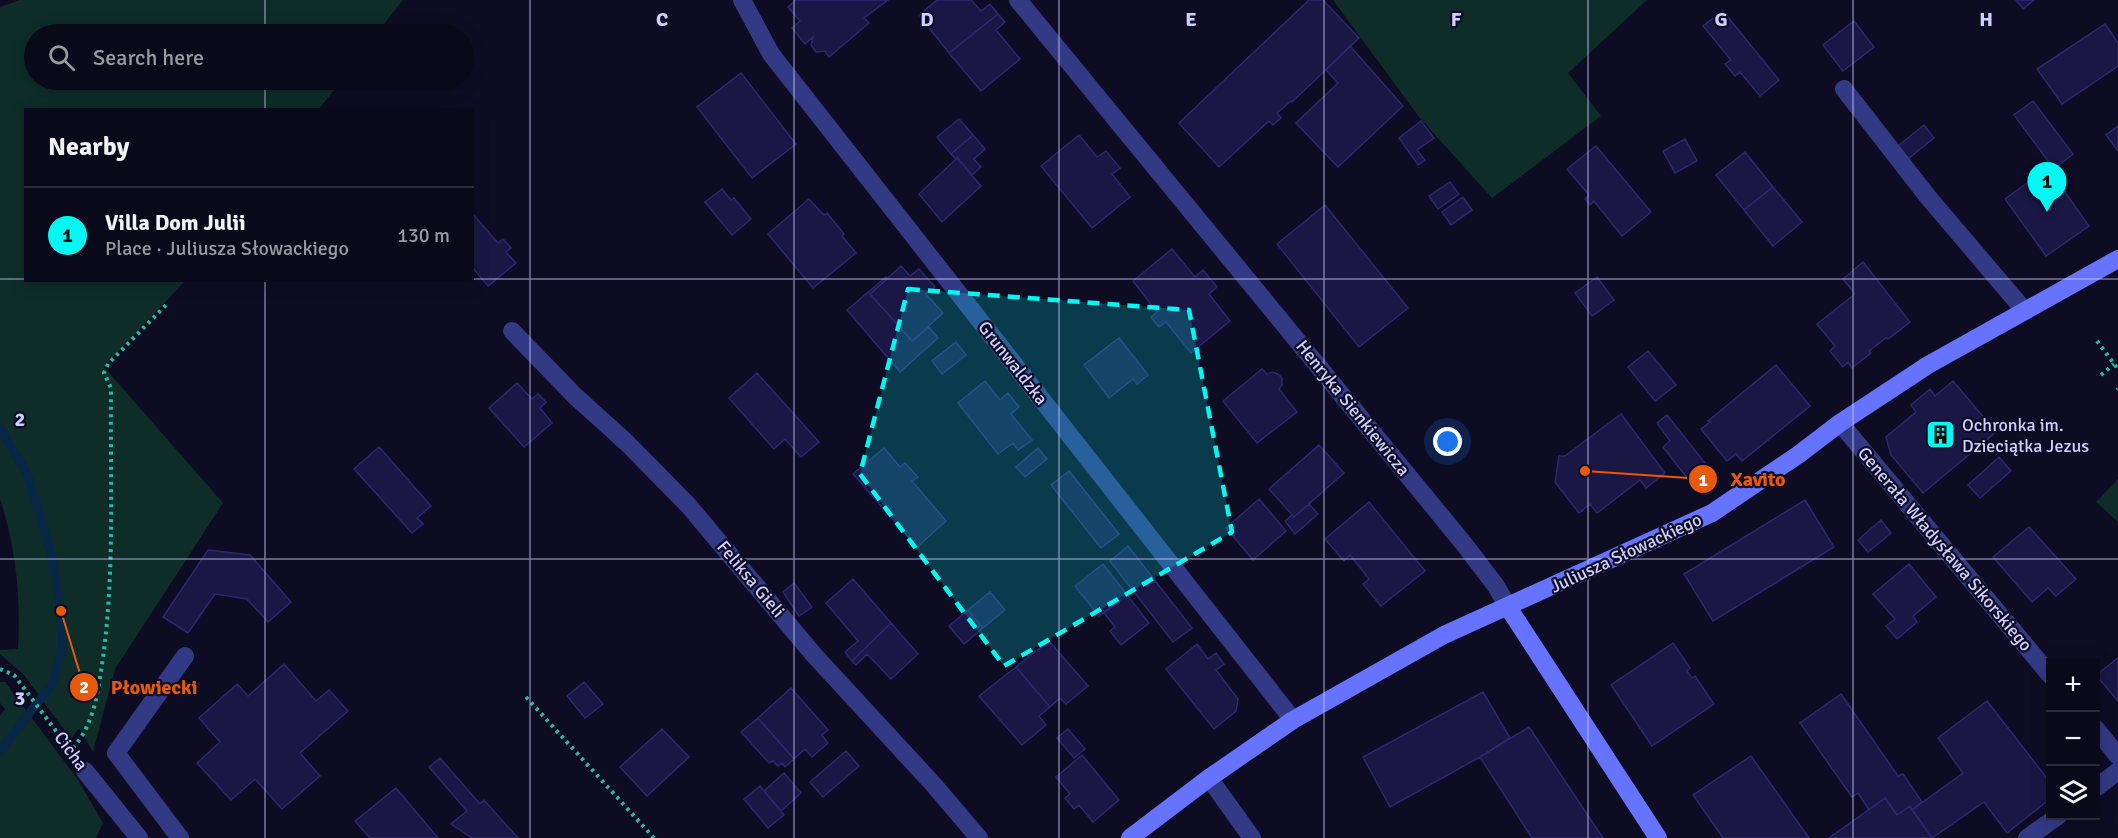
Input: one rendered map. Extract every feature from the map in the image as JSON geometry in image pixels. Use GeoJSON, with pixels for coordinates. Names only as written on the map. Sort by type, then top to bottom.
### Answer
{"type":"FeatureCollection","features":[{"type":"Feature","properties":{"kind":"street","name":"Grunwaldzka"},"geometry":{"type":"LineString","coordinates":[[742,0],[771,54],[1293,720]]}},
{"type":"Feature","properties":{"kind":"street","name":"Henryka Sienkiewicza"},"geometry":{"type":"LineString","coordinates":[[1018,0],[1496,586],[1658,838]]}},
{"type":"Feature","properties":{"kind":"street"},"geometry":{"type":"LineString","coordinates":[[1844,89],[1928,197],[2024,310]]}},
{"type":"Feature","properties":{"kind":"street","name":"Juliusza Słowackiego"},"geometry":{"type":"LineString","coordinates":[[1130,838],[1209,778],[1293,720],[1444,635],[1712,513],[1798,455],[1840,423],[1928,365],[2118,259]]}},
{"type":"Feature","properties":{"kind":"street","name":"Feliksa Gieli"},"geometry":{"type":"LineString","coordinates":[[512,331],[575,396],[627,443],[688,505],[814,655],[933,784],[979,838]]}},
{"type":"Feature","properties":{"kind":"street","name":"Generała Władysława Sikorskiego"},"geometry":{"type":"LineString","coordinates":[[1840,423],[2046,670]]}},
{"type":"Feature","properties":{"kind":"street"},"geometry":{"type":"LineString","coordinates":[[180,838],[116,753],[186,656]]}},
{"type":"Feature","properties":{"kind":"street"},"geometry":{"type":"LineString","coordinates":[[2100,734],[2118,756]]}},
{"type":"Feature","properties":{"kind":"street","name":"Cicha"},"geometry":{"type":"LineString","coordinates":[[85,771],[139,838]]}},
{"type":"Feature","properties":{"kind":"street"},"geometry":{"type":"LineString","coordinates":[[2100,785],[2118,771]]}},
{"type":"Feature","properties":{"kind":"street"},"geometry":{"type":"LineString","coordinates":[[1209,778],[1252,838]]}},
{"type":"Feature","properties":{"kind":"street"},"geometry":{"type":"LineString","coordinates":[[2027,838],[2052,820]]}},
{"type":"Feature","properties":{"kind":"path"},"geometry":{"type":"LineString","coordinates":[[71,751],[82,738],[96,705],[111,581],[111,388],[104,373],[108,364],[166,305]]}},
{"type":"Feature","properties":{"kind":"path"},"geometry":{"type":"LineString","coordinates":[[2097,341],[2118,369]]}},
{"type":"Feature","properties":{"kind":"path"},"geometry":{"type":"LineString","coordinates":[[2101,375],[2114,364]]}},
{"type":"Feature","properties":{"kind":"path","name":"Cicha"},"geometry":{"type":"LineString","coordinates":[[0,669],[14,675],[85,771]]}},
{"type":"Feature","properties":{"kind":"path"},"geometry":{"type":"LineString","coordinates":[[526,697],[654,838]]}},
{"type":"Feature","properties":{"kind":"highlighted area"},"geometry":{"type":"Polygon","coordinates":[[[908,289],[1189,310],[1232,532],[1004,666],[860,474],[908,289]]]}},
{"type":"Feature","properties":{"kind":"green space"},"geometry":{"type":"Polygon","coordinates":[[[20,0],[403,0],[384,24],[24,24],[24,90],[334,90],[320,108],[24,108],[24,282],[184,282],[104,367],[223,503],[115,669],[93,752],[79,728],[71,739],[24,675],[0,654],[0,650],[18,649],[19,630],[14,554],[0,499],[0,7],[20,0]]]}},
{"type":"Feature","properties":{"kind":"green space"},"geometry":{"type":"Polygon","coordinates":[[[1333,0],[1647,0],[1568,73],[1601,116],[1492,198],[1419,117],[1333,0]]]}},
{"type":"Feature","properties":{"kind":"green space"},"geometry":{"type":"Polygon","coordinates":[[[2118,479],[2118,522],[2096,502],[2118,479]]]}},
{"type":"Feature","properties":{"kind":"green space"},"geometry":{"type":"Polygon","coordinates":[[[0,682],[5,682],[78,780],[103,823],[96,838],[0,838],[0,716],[5,709],[0,703],[0,682]]]}},
{"type":"Feature","properties":{"kind":"building"},"geometry":{"type":"Polygon","coordinates":[[[796,0],[888,0],[864,18],[869,23],[829,57],[825,51],[816,52],[811,45],[813,37],[805,44],[792,28],[800,21],[788,7],[796,0]]]}},
{"type":"Feature","properties":{"kind":"building"},"geometry":{"type":"Polygon","coordinates":[[[937,0],[971,0],[981,11],[990,4],[998,14],[949,53],[919,15],[937,0]]]}},
{"type":"Feature","properties":{"kind":"building"},"geometry":{"type":"Polygon","coordinates":[[[1309,0],[1323,0],[1359,38],[1292,102],[1277,113],[1281,118],[1273,125],[1269,121],[1219,167],[1179,123],[1309,0]]]}},
{"type":"Feature","properties":{"kind":"building"},"geometry":{"type":"Polygon","coordinates":[[[2016,0],[2034,0],[2023,9],[2016,0]]]}},
{"type":"Feature","properties":{"kind":"building"},"geometry":{"type":"Polygon","coordinates":[[[1723,11],[1779,80],[1760,96],[1740,72],[1735,76],[1725,64],[1731,60],[1703,26],[1723,11]]]}},
{"type":"Feature","properties":{"kind":"building"},"geometry":{"type":"Polygon","coordinates":[[[998,14],[1005,22],[996,30],[1020,59],[981,91],[949,53],[998,14]]]}},
{"type":"Feature","properties":{"kind":"building"},"geometry":{"type":"Polygon","coordinates":[[[1854,21],[1874,47],[1843,71],[1823,45],[1854,21]]]}},
{"type":"Feature","properties":{"kind":"building"},"geometry":{"type":"Polygon","coordinates":[[[2105,24],[2118,43],[2118,66],[2062,104],[2037,69],[2105,24]]]}},
{"type":"Feature","properties":{"kind":"building"},"geometry":{"type":"Polygon","coordinates":[[[1350,46],[1403,106],[1338,167],[1296,123],[1338,83],[1326,70],[1350,46]]]}},
{"type":"Feature","properties":{"kind":"building"},"geometry":{"type":"Polygon","coordinates":[[[741,73],[796,144],[752,178],[697,107],[741,73]]]}},
{"type":"Feature","properties":{"kind":"building"},"geometry":{"type":"Polygon","coordinates":[[[2033,101],[2073,154],[2054,169],[2014,115],[2033,101]]]}},
{"type":"Feature","properties":{"kind":"building"},"geometry":{"type":"Polygon","coordinates":[[[959,119],[973,135],[951,154],[937,137],[959,119]]]}},
{"type":"Feature","properties":{"kind":"building"},"geometry":{"type":"Polygon","coordinates":[[[1421,121],[1434,138],[1417,150],[1425,160],[1418,165],[1399,138],[1421,121]]]}},
{"type":"Feature","properties":{"kind":"building"},"geometry":{"type":"Polygon","coordinates":[[[1924,125],[1934,138],[1908,159],[1898,146],[1924,125]]]}},
{"type":"Feature","properties":{"kind":"building"},"geometry":{"type":"Polygon","coordinates":[[[2118,126],[2118,151],[2106,135],[2118,126]]]}},
{"type":"Feature","properties":{"kind":"building"},"geometry":{"type":"Polygon","coordinates":[[[973,135],[985,149],[974,159],[981,167],[972,175],[957,157],[956,159],[951,154],[973,135]]]}},
{"type":"Feature","properties":{"kind":"building"},"geometry":{"type":"Polygon","coordinates":[[[1079,135],[1097,157],[1106,151],[1120,168],[1112,174],[1130,197],[1092,228],[1041,166],[1079,135]]]}},
{"type":"Feature","properties":{"kind":"building"},"geometry":{"type":"Polygon","coordinates":[[[1685,139],[1697,161],[1675,173],[1663,151],[1685,139]]]}},
{"type":"Feature","properties":{"kind":"building"},"geometry":{"type":"Polygon","coordinates":[[[1596,146],[1651,212],[1622,236],[1594,201],[1590,205],[1585,199],[1589,195],[1567,169],[1596,146]]]}},
{"type":"Feature","properties":{"kind":"building"},"geometry":{"type":"Polygon","coordinates":[[[1745,152],[1773,187],[1744,210],[1716,175],[1745,152]]]}},
{"type":"Feature","properties":{"kind":"building"},"geometry":{"type":"Polygon","coordinates":[[[957,158],[981,186],[942,222],[919,194],[957,158]]]}},
{"type":"Feature","properties":{"kind":"building"},"geometry":{"type":"Polygon","coordinates":[[[2048,168],[2089,226],[2046,256],[2005,199],[2048,168]]]}},
{"type":"Feature","properties":{"kind":"building"},"geometry":{"type":"Polygon","coordinates":[[[1450,182],[1459,194],[1438,209],[1429,196],[1450,182]]]}},
{"type":"Feature","properties":{"kind":"building"},"geometry":{"type":"Polygon","coordinates":[[[1773,187],[1802,222],[1773,246],[1744,210],[1773,187]]]}},
{"type":"Feature","properties":{"kind":"building"},"geometry":{"type":"Polygon","coordinates":[[[722,189],[731,200],[734,198],[751,219],[732,235],[705,202],[722,189]]]}},
{"type":"Feature","properties":{"kind":"building"},"geometry":{"type":"Polygon","coordinates":[[[1463,197],[1472,210],[1451,225],[1442,212],[1463,197]]]}},
{"type":"Feature","properties":{"kind":"building"},"geometry":{"type":"Polygon","coordinates":[[[809,199],[824,215],[827,213],[856,253],[813,288],[768,234],[809,199]]]}},
{"type":"Feature","properties":{"kind":"building"},"geometry":{"type":"Polygon","coordinates":[[[1325,205],[1408,308],[1359,347],[1277,244],[1325,205]]]}},
{"type":"Feature","properties":{"kind":"building"},"geometry":{"type":"Polygon","coordinates":[[[474,215],[498,243],[503,239],[511,248],[506,252],[516,263],[488,286],[474,269],[474,215]]]}},
{"type":"Feature","properties":{"kind":"building"},"geometry":{"type":"Polygon","coordinates":[[[1172,249],[1195,277],[1203,270],[1217,287],[1209,294],[1230,321],[1191,353],[1166,322],[1159,327],[1151,317],[1157,312],[1133,281],[1172,249]]]}},
{"type":"Feature","properties":{"kind":"building"},"geometry":{"type":"Polygon","coordinates":[[[1863,262],[1910,322],[1869,351],[1871,353],[1852,368],[1848,362],[1843,367],[1830,351],[1835,346],[1817,324],[1855,294],[1843,279],[1863,262]]]}},
{"type":"Feature","properties":{"kind":"building"},"geometry":{"type":"Polygon","coordinates":[[[901,266],[910,276],[919,269],[935,287],[926,294],[943,313],[912,341],[870,294],[901,266]]]}},
{"type":"Feature","properties":{"kind":"building"},"geometry":{"type":"Polygon","coordinates":[[[886,277],[887,279],[870,294],[912,341],[929,327],[938,338],[900,372],[847,310],[886,277]]]}},
{"type":"Feature","properties":{"kind":"building"},"geometry":{"type":"Polygon","coordinates":[[[1597,277],[1614,300],[1592,316],[1575,293],[1597,277]]]}},
{"type":"Feature","properties":{"kind":"building"},"geometry":{"type":"Polygon","coordinates":[[[1119,338],[1148,375],[1137,384],[1133,379],[1109,398],[1084,365],[1119,338]]]}},
{"type":"Feature","properties":{"kind":"building"},"geometry":{"type":"Polygon","coordinates":[[[956,342],[966,355],[942,374],[932,361],[956,342]]]}},
{"type":"Feature","properties":{"kind":"building"},"geometry":{"type":"Polygon","coordinates":[[[1648,351],[1676,385],[1655,401],[1628,367],[1648,351]]]}},
{"type":"Feature","properties":{"kind":"building"},"geometry":{"type":"Polygon","coordinates":[[[1776,365],[1810,406],[1742,461],[1736,454],[1727,461],[1701,429],[1776,365]]]}},
{"type":"Feature","properties":{"kind":"building"},"geometry":{"type":"Polygon","coordinates":[[[1262,369],[1267,374],[1272,372],[1282,378],[1282,385],[1279,389],[1297,412],[1257,443],[1223,401],[1262,369]]]}},
{"type":"Feature","properties":{"kind":"building"},"geometry":{"type":"Polygon","coordinates":[[[757,373],[819,442],[801,457],[785,439],[774,449],[729,398],[757,373]]]}},
{"type":"Feature","properties":{"kind":"building"},"geometry":{"type":"Polygon","coordinates":[[[985,381],[1000,400],[1008,393],[1019,407],[1011,414],[1032,440],[1018,450],[1013,443],[998,454],[958,403],[985,381]]]}},
{"type":"Feature","properties":{"kind":"building","name":"Ochronka im. Dzieciątka Jezus"},"geometry":{"type":"Polygon","coordinates":[[[1953,381],[1996,432],[1923,493],[1891,455],[1886,437],[1916,412],[1911,405],[1930,389],[1935,396],[1953,381]]]}},
{"type":"Feature","properties":{"kind":"building"},"geometry":{"type":"Polygon","coordinates":[[[517,383],[532,399],[538,394],[546,402],[540,408],[552,423],[524,447],[489,408],[517,383]]]}},
{"type":"Feature","properties":{"kind":"building"},"geometry":{"type":"Polygon","coordinates":[[[1621,414],[1665,473],[1646,488],[1640,480],[1597,513],[1590,504],[1579,513],[1555,482],[1559,456],[1565,456],[1621,414]]]}},
{"type":"Feature","properties":{"kind":"building"},"geometry":{"type":"Polygon","coordinates":[[[1667,415],[1716,477],[1698,492],[1663,447],[1670,441],[1657,423],[1667,415]]]}},
{"type":"Feature","properties":{"kind":"building"},"geometry":{"type":"Polygon","coordinates":[[[1319,445],[1344,473],[1294,517],[1269,489],[1319,445]]]}},
{"type":"Feature","properties":{"kind":"building"},"geometry":{"type":"Polygon","coordinates":[[[379,447],[431,506],[417,518],[423,524],[412,533],[354,469],[379,447]]]}},
{"type":"Feature","properties":{"kind":"building"},"geometry":{"type":"Polygon","coordinates":[[[884,448],[900,467],[905,463],[918,477],[912,481],[946,521],[917,547],[853,474],[884,448]]]}},
{"type":"Feature","properties":{"kind":"building"},"geometry":{"type":"Polygon","coordinates":[[[1038,448],[1047,459],[1025,477],[1016,467],[1038,448]]]}},
{"type":"Feature","properties":{"kind":"building"},"geometry":{"type":"Polygon","coordinates":[[[1999,457],[2011,471],[1980,498],[1968,485],[1999,457]]]}},
{"type":"Feature","properties":{"kind":"building"},"geometry":{"type":"Polygon","coordinates":[[[1069,471],[1119,534],[1101,548],[1051,485],[1069,471]]]}},
{"type":"Feature","properties":{"kind":"building"},"geometry":{"type":"Polygon","coordinates":[[[1259,499],[1286,531],[1253,560],[1226,528],[1259,499]]]}},
{"type":"Feature","properties":{"kind":"building"},"geometry":{"type":"Polygon","coordinates":[[[1805,500],[1834,547],[1713,621],[1684,574],[1805,500]]]}},
{"type":"Feature","properties":{"kind":"building"},"geometry":{"type":"Polygon","coordinates":[[[1369,502],[1425,571],[1381,606],[1363,584],[1369,579],[1350,555],[1344,561],[1325,539],[1369,502]]]}},
{"type":"Feature","properties":{"kind":"building"},"geometry":{"type":"Polygon","coordinates":[[[1309,504],[1318,514],[1295,534],[1285,521],[1292,515],[1294,517],[1309,504]]]}},
{"type":"Feature","properties":{"kind":"building"},"geometry":{"type":"Polygon","coordinates":[[[1881,520],[1891,533],[1868,552],[1858,540],[1881,520]]]}},
{"type":"Feature","properties":{"kind":"building"},"geometry":{"type":"Polygon","coordinates":[[[2029,527],[2076,579],[2056,596],[2048,588],[2032,602],[1993,557],[2029,527]]]}},
{"type":"Feature","properties":{"kind":"building"},"geometry":{"type":"Polygon","coordinates":[[[1128,546],[1192,628],[1173,642],[1110,561],[1128,546]]]}},
{"type":"Feature","properties":{"kind":"building"},"geometry":{"type":"Polygon","coordinates":[[[208,550],[250,555],[291,602],[268,622],[247,599],[215,594],[188,633],[163,617],[208,550]]]}},
{"type":"Feature","properties":{"kind":"building"},"geometry":{"type":"Polygon","coordinates":[[[1103,564],[1127,595],[1099,616],[1075,586],[1103,564]]]}},
{"type":"Feature","properties":{"kind":"building"},"geometry":{"type":"Polygon","coordinates":[[[1909,564],[1936,597],[1913,616],[1917,622],[1897,639],[1886,626],[1895,619],[1873,594],[1909,564]]]}},
{"type":"Feature","properties":{"kind":"building"},"geometry":{"type":"Polygon","coordinates":[[[853,579],[891,623],[852,661],[845,652],[858,641],[826,603],[853,579]]]}},
{"type":"Feature","properties":{"kind":"building"},"geometry":{"type":"Polygon","coordinates":[[[794,583],[812,607],[799,616],[783,592],[794,583]]]}},
{"type":"Feature","properties":{"kind":"building"},"geometry":{"type":"Polygon","coordinates":[[[990,592],[1005,610],[983,628],[968,610],[990,592]]]}},
{"type":"Feature","properties":{"kind":"building"},"geometry":{"type":"Polygon","coordinates":[[[1127,595],[1149,623],[1121,645],[1110,631],[1115,627],[1104,613],[1127,595]]]}},
{"type":"Feature","properties":{"kind":"building"},"geometry":{"type":"Polygon","coordinates":[[[968,610],[983,628],[964,644],[949,626],[968,610]]]}},
{"type":"Feature","properties":{"kind":"building"},"geometry":{"type":"Polygon","coordinates":[[[891,623],[918,654],[891,679],[867,654],[856,665],[852,661],[891,623]]]}},
{"type":"Feature","properties":{"kind":"building"},"geometry":{"type":"Polygon","coordinates":[[[1049,641],[1088,686],[1066,704],[1060,698],[1050,707],[1016,667],[1049,641]]]}},
{"type":"Feature","properties":{"kind":"building"},"geometry":{"type":"Polygon","coordinates":[[[1673,643],[1690,668],[1687,671],[1692,678],[1695,676],[1714,704],[1652,746],[1611,685],[1673,643]]]}},
{"type":"Feature","properties":{"kind":"building"},"geometry":{"type":"Polygon","coordinates":[[[1197,644],[1208,659],[1216,653],[1224,664],[1216,670],[1238,699],[1236,711],[1214,729],[1166,669],[1197,644]]]}},
{"type":"Feature","properties":{"kind":"building"},"geometry":{"type":"Polygon","coordinates":[[[2118,658],[2118,701],[2100,680],[2100,672],[2118,658]]]}},
{"type":"Feature","properties":{"kind":"building"},"geometry":{"type":"Polygon","coordinates":[[[284,664],[316,701],[329,690],[348,711],[300,753],[320,776],[282,809],[255,779],[231,800],[197,763],[220,742],[199,718],[237,684],[248,696],[284,664]]]}},
{"type":"Feature","properties":{"kind":"building"},"geometry":{"type":"Polygon","coordinates":[[[1016,667],[1050,707],[1039,716],[1046,725],[1022,745],[979,696],[1016,667]]]}},
{"type":"Feature","properties":{"kind":"building"},"geometry":{"type":"Polygon","coordinates":[[[584,682],[603,704],[585,718],[567,696],[584,682]]]}},
{"type":"Feature","properties":{"kind":"building"},"geometry":{"type":"Polygon","coordinates":[[[791,688],[828,730],[822,735],[828,743],[812,757],[805,749],[794,759],[758,718],[791,688]]]}},
{"type":"Feature","properties":{"kind":"building"},"geometry":{"type":"Polygon","coordinates":[[[1483,692],[1510,738],[1390,807],[1363,757],[1483,692]]]}},
{"type":"Feature","properties":{"kind":"building"},"geometry":{"type":"Polygon","coordinates":[[[1841,694],[1898,776],[1903,774],[1922,802],[1912,810],[1910,806],[1897,815],[1885,798],[1869,810],[1858,793],[1852,797],[1800,723],[1841,694]]]}},
{"type":"Feature","properties":{"kind":"building"},"geometry":{"type":"Polygon","coordinates":[[[1987,701],[2046,777],[2046,802],[2007,833],[1984,802],[1932,838],[1912,810],[1963,773],[1938,738],[1987,701]]]}},
{"type":"Feature","properties":{"kind":"building"},"geometry":{"type":"Polygon","coordinates":[[[758,718],[794,759],[785,767],[782,763],[778,766],[773,761],[769,763],[741,732],[758,718]]]}},
{"type":"Feature","properties":{"kind":"building"},"geometry":{"type":"Polygon","coordinates":[[[1529,727],[1603,838],[1532,838],[1480,757],[1529,727]]]}},
{"type":"Feature","properties":{"kind":"building"},"geometry":{"type":"Polygon","coordinates":[[[662,729],[689,757],[647,796],[620,767],[662,729]]]}},
{"type":"Feature","properties":{"kind":"building"},"geometry":{"type":"Polygon","coordinates":[[[1068,729],[1085,749],[1074,758],[1057,738],[1068,729]]]}},
{"type":"Feature","properties":{"kind":"building"},"geometry":{"type":"Polygon","coordinates":[[[846,751],[859,766],[823,797],[810,782],[846,751]]]}},
{"type":"Feature","properties":{"kind":"building"},"geometry":{"type":"Polygon","coordinates":[[[1082,755],[1119,800],[1093,822],[1079,805],[1074,809],[1065,798],[1070,794],[1056,777],[1082,755]]]}},
{"type":"Feature","properties":{"kind":"building"},"geometry":{"type":"Polygon","coordinates":[[[1751,756],[1809,838],[1723,838],[1693,795],[1751,756]]]}},
{"type":"Feature","properties":{"kind":"building"},"geometry":{"type":"Polygon","coordinates":[[[440,758],[480,804],[484,800],[518,838],[472,838],[451,824],[467,811],[429,767],[440,758]]]}},
{"type":"Feature","properties":{"kind":"building"},"geometry":{"type":"Polygon","coordinates":[[[784,773],[801,793],[781,811],[764,791],[784,773]]]}},
{"type":"Feature","properties":{"kind":"building"},"geometry":{"type":"Polygon","coordinates":[[[760,786],[784,815],[768,828],[744,799],[760,786]]]}},
{"type":"Feature","properties":{"kind":"building"},"geometry":{"type":"Polygon","coordinates":[[[396,788],[438,838],[370,838],[355,821],[396,788]]]}},
{"type":"Feature","properties":{"kind":"building"},"geometry":{"type":"Polygon","coordinates":[[[1885,798],[1897,815],[1910,806],[1932,838],[1829,838],[1885,798]]]}},
{"type":"Feature","properties":{"kind":"waterway"},"geometry":{"type":"LineString","coordinates":[[0,428],[27,474],[51,552],[61,611],[62,650],[52,684],[0,751]]}},
{"type":"Feature","properties":{"kind":"place","name":"Villa Dom Julii"},"geometry":{"type":"Point","coordinates":[2047,212]}},
{"type":"Feature","properties":{"kind":"place","name":"Ochronka im. Dzieciątka Jezus"},"geometry":{"type":"Point","coordinates":[1941,435]}},
{"type":"Feature","properties":{"kind":"place","name":"Xavito"},"geometry":{"type":"Point","coordinates":[1585,471]}},
{"type":"Feature","properties":{"kind":"place","name":"Płowiecki"},"geometry":{"type":"Point","coordinates":[61,611]}}]}
